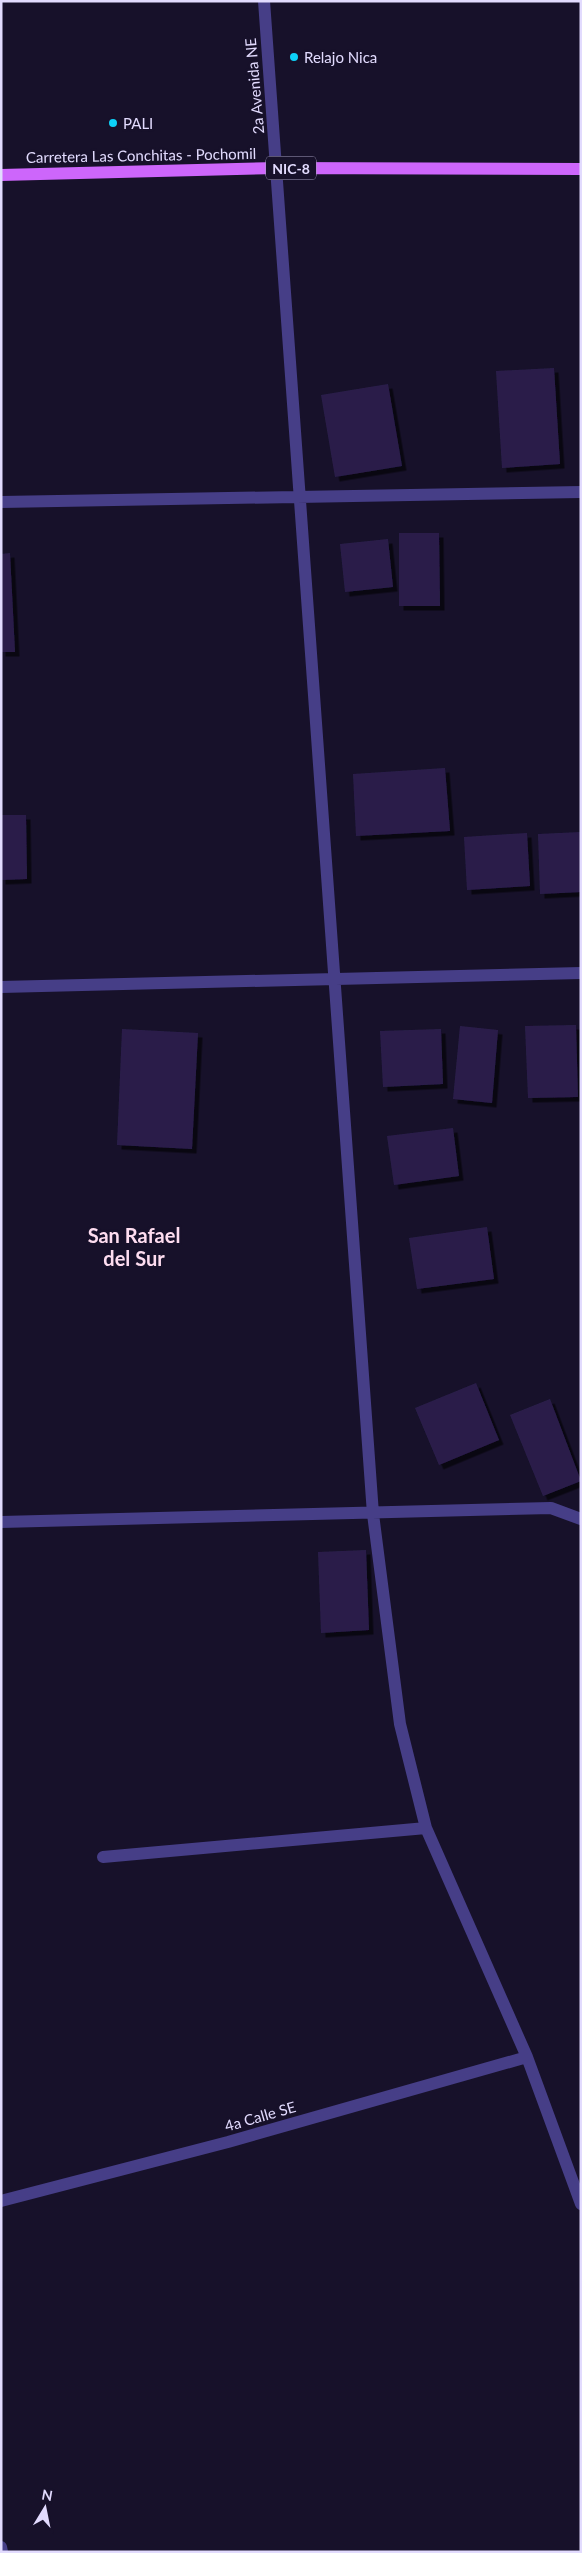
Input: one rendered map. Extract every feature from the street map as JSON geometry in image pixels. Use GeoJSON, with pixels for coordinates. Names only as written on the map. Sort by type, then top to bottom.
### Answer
{"type":"FeatureCollection","features":[{"type":"Feature","properties":{"kind":"main road","name":"Carretera Las Conchitas - Pochomil"},"geometry":{"type":"LineString","coordinates":[[1,175],[277,168],[581,169]]}},
{"type":"Feature","properties":{"kind":"street","name":"2a Avenida NE"},"geometry":{"type":"LineString","coordinates":[[264,1],[373,1514],[400,1724],[426,1828],[527,2057],[581,2204]]}},
{"type":"Feature","properties":{"kind":"street"},"geometry":{"type":"LineString","coordinates":[[1,502],[581,492]]}},
{"type":"Feature","properties":{"kind":"street"},"geometry":{"type":"LineString","coordinates":[[1,987],[581,973]]}},
{"type":"Feature","properties":{"kind":"street"},"geometry":{"type":"LineString","coordinates":[[1,1522],[551,1508],[581,1519]]}},
{"type":"Feature","properties":{"kind":"street"},"geometry":{"type":"LineString","coordinates":[[103,1857],[426,1828]]}},
{"type":"Feature","properties":{"kind":"street","name":"4a Calle SE"},"geometry":{"type":"LineString","coordinates":[[1,2201],[228,2142],[527,2057]]}},
{"type":"Feature","properties":{"kind":"street"},"geometry":{"type":"LineString","coordinates":[[1,2547],[2,2552]]}},
{"type":"Feature","properties":{"kind":"building"},"geometry":{"type":"Polygon","coordinates":[[[554,368],[560,464],[502,468],[496,371],[554,368]]]}},
{"type":"Feature","properties":{"kind":"building"},"geometry":{"type":"Polygon","coordinates":[[[388,384],[402,466],[335,477],[321,395],[388,384]]]}},
{"type":"Feature","properties":{"kind":"building"},"geometry":{"type":"Polygon","coordinates":[[[399,533],[439,533],[440,606],[399,606],[399,533]]]}},
{"type":"Feature","properties":{"kind":"building"},"geometry":{"type":"Polygon","coordinates":[[[388,539],[393,587],[345,592],[340,544],[388,539]]]}},
{"type":"Feature","properties":{"kind":"building"},"geometry":{"type":"Polygon","coordinates":[[[10,553],[15,652],[1,652],[1,554],[10,553]]]}},
{"type":"Feature","properties":{"kind":"building"},"geometry":{"type":"Polygon","coordinates":[[[445,768],[450,831],[356,836],[353,774],[445,768]]]}},
{"type":"Feature","properties":{"kind":"building"},"geometry":{"type":"Polygon","coordinates":[[[1,815],[26,815],[27,879],[1,880],[1,815]]]}},
{"type":"Feature","properties":{"kind":"building"},"geometry":{"type":"Polygon","coordinates":[[[581,832],[581,892],[540,894],[538,834],[581,832]]]}},
{"type":"Feature","properties":{"kind":"building"},"geometry":{"type":"Polygon","coordinates":[[[527,833],[530,886],[467,890],[464,837],[527,833]]]}},
{"type":"Feature","properties":{"kind":"building"},"geometry":{"type":"Polygon","coordinates":[[[576,1025],[578,1097],[528,1098],[525,1026],[576,1025]]]}},
{"type":"Feature","properties":{"kind":"building"},"geometry":{"type":"Polygon","coordinates":[[[460,1026],[498,1030],[492,1103],[453,1099],[460,1026]]]}},
{"type":"Feature","properties":{"kind":"building"},"geometry":{"type":"Polygon","coordinates":[[[122,1029],[198,1033],[192,1149],[117,1145],[122,1029]]]}},
{"type":"Feature","properties":{"kind":"building"},"geometry":{"type":"Polygon","coordinates":[[[441,1029],[443,1084],[383,1087],[380,1031],[441,1029]]]}},
{"type":"Feature","properties":{"kind":"building"},"geometry":{"type":"Polygon","coordinates":[[[453,1128],[459,1176],[394,1185],[387,1136],[453,1128]]]}},
{"type":"Feature","properties":{"kind":"building"},"geometry":{"type":"Polygon","coordinates":[[[487,1227],[494,1279],[417,1289],[409,1238],[487,1227]]]}},
{"type":"Feature","properties":{"kind":"building"},"geometry":{"type":"Polygon","coordinates":[[[476,1383],[499,1440],[439,1465],[415,1408],[476,1383]]]}},
{"type":"Feature","properties":{"kind":"building"},"geometry":{"type":"Polygon","coordinates":[[[550,1399],[581,1481],[543,1496],[510,1415],[550,1399]]]}},
{"type":"Feature","properties":{"kind":"building"},"geometry":{"type":"Polygon","coordinates":[[[366,1550],[369,1630],[321,1633],[318,1552],[366,1550]]]}},
{"type":"Feature","properties":{"kind":"place","name":"Relajo Nica"},"geometry":{"type":"Point","coordinates":[294,57]}},
{"type":"Feature","properties":{"kind":"place","name":"PALI"},"geometry":{"type":"Point","coordinates":[113,123]}},
{"type":"Feature","properties":{"kind":"district","name":"San Rafael del Sur"},"geometry":{"type":"Point","coordinates":[134,1246]}}]}
